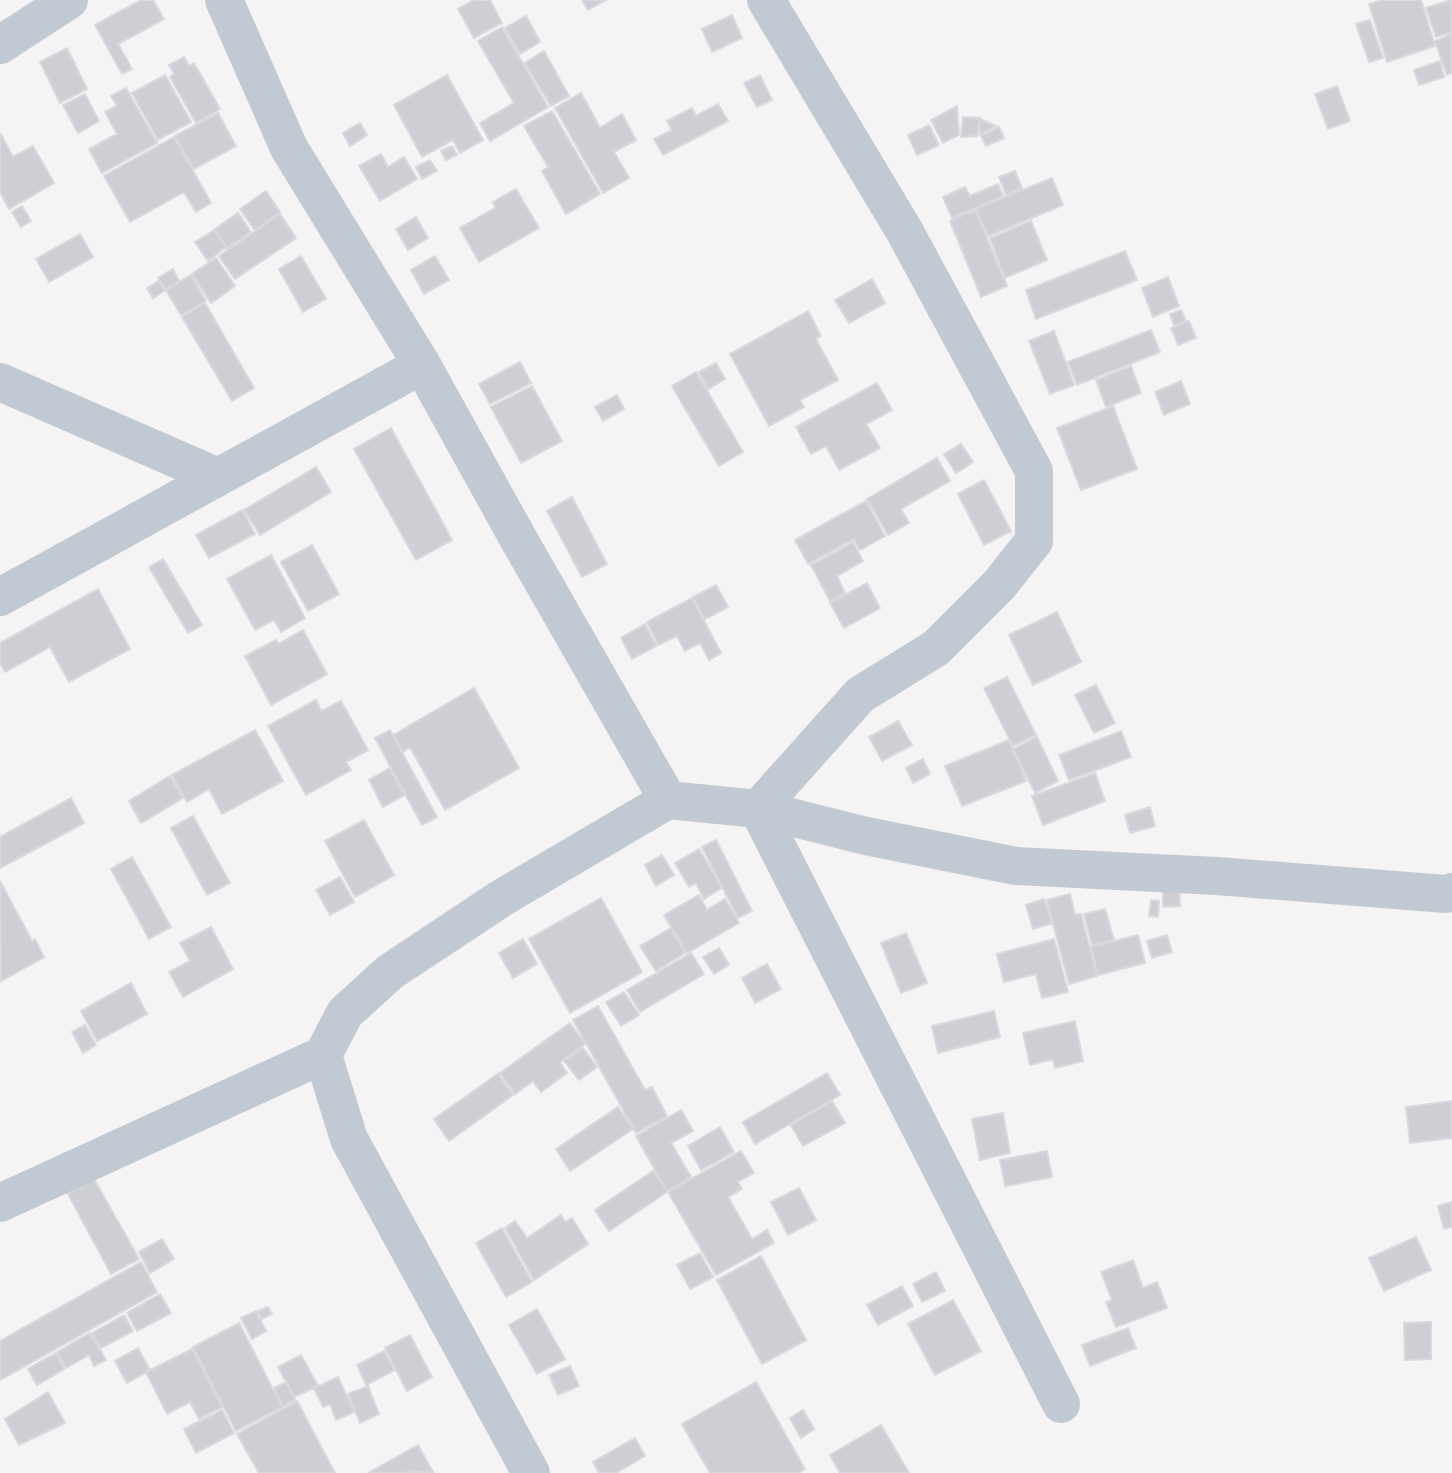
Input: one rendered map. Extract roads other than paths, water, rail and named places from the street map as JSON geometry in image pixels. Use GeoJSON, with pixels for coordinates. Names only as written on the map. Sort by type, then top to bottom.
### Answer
{"type":"FeatureCollection","features":[{"type":"Feature","properties":{"kind":"street"},"geometry":{"type":"LineString","coordinates":[[0,45],[69,0]]}},
{"type":"Feature","properties":{"kind":"street"},"geometry":{"type":"LineString","coordinates":[[224,0],[289,148],[422,365],[668,800]]}},
{"type":"Feature","properties":{"kind":"street"},"geometry":{"type":"LineString","coordinates":[[758,809],[860,695],[936,648],[999,585],[1034,541],[1034,471],[905,232],[766,0]]}},
{"type":"Feature","properties":{"kind":"street"},"geometry":{"type":"LineString","coordinates":[[0,597],[422,365]]}},
{"type":"Feature","properties":{"kind":"street"},"geometry":{"type":"LineString","coordinates":[[0,382],[218,477]]}},
{"type":"Feature","properties":{"kind":"street"},"geometry":{"type":"LineString","coordinates":[[0,1203],[323,1055],[345,1013],[390,972],[500,899],[668,800],[758,809],[866,836],[1016,866],[1217,876],[1446,894],[1452,891]]}},
{"type":"Feature","properties":{"kind":"street"},"geometry":{"type":"LineString","coordinates":[[758,809],[1060,1404]]}},
{"type":"Feature","properties":{"kind":"street"},"geometry":{"type":"LineString","coordinates":[[323,1055],[349,1139],[531,1473]]}}]}
